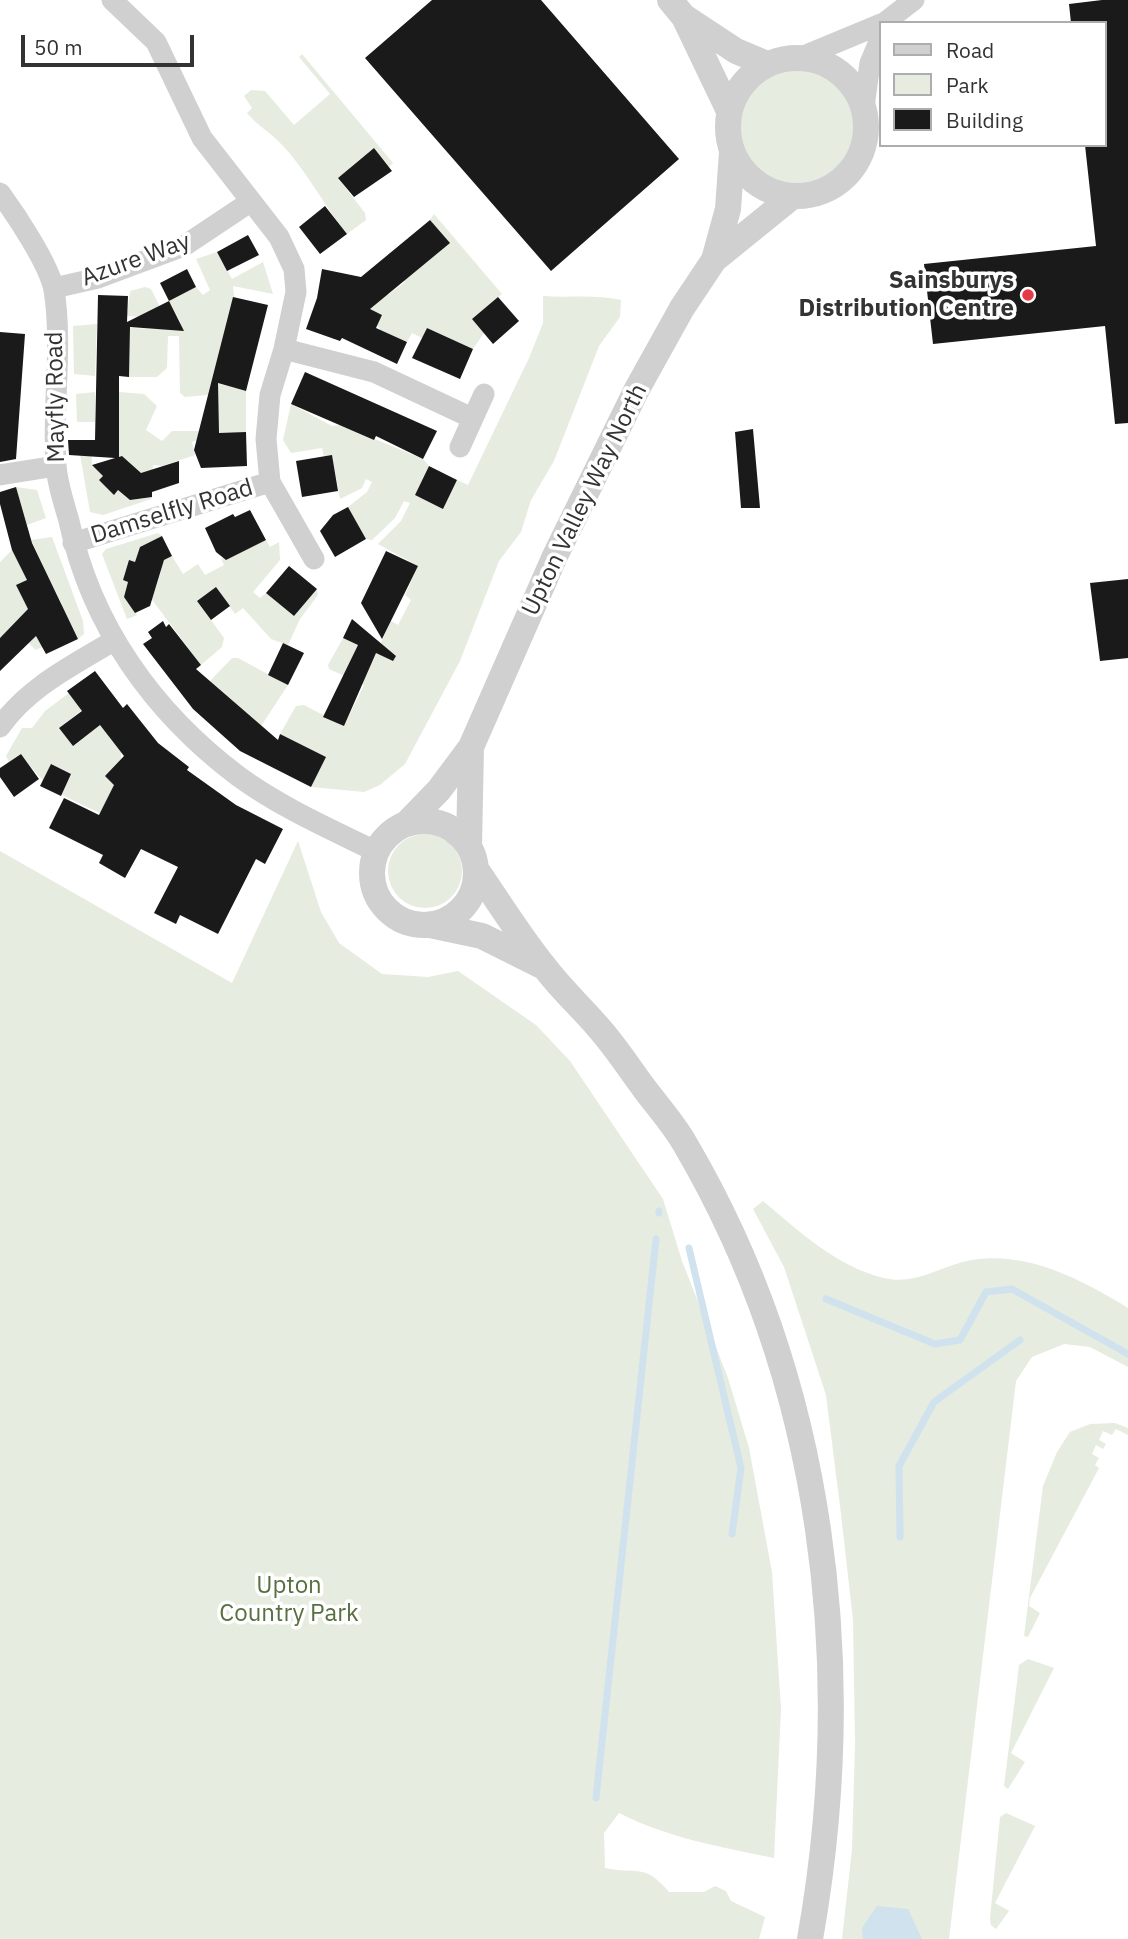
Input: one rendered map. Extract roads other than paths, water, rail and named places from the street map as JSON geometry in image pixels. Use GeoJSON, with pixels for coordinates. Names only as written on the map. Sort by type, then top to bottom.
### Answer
{"type":"FeatureCollection","features":[{"type":"Feature","properties":{"kind":"street","name":"Damselfly Road"},"geometry":{"type":"LineString","coordinates":[[112,0],[156,42],[202,138],[279,237],[293,269],[296,292],[284,349],[270,395],[266,439],[270,482],[314,559]]}},
{"type":"Feature","properties":{"kind":"street"},"geometry":{"type":"LineString","coordinates":[[891,21],[914,0]]}},
{"type":"Feature","properties":{"kind":"street"},"geometry":{"type":"LineString","coordinates":[[677,8],[736,51],[767,64]]}},
{"type":"Feature","properties":{"kind":"street"},"geometry":{"type":"LineString","coordinates":[[677,8],[729,111]]}},
{"type":"Feature","properties":{"kind":"street"},"geometry":{"type":"LineString","coordinates":[[880,28],[799,58],[767,64],[750,76],[737,92],[729,111],[727,132],[732,152],[744,172],[761,187],[782,195],[805,197],[829,189],[844,180],[857,164],[867,131],[864,107],[870,64],[880,39]]}},
{"type":"Feature","properties":{"kind":"street"},"geometry":{"type":"LineString","coordinates":[[799,58],[829,65],[845,76],[864,107]]}},
{"type":"Feature","properties":{"kind":"street","name":"Upton Valley Way North"},"geometry":{"type":"LineString","coordinates":[[714,260],[728,209],[732,152]]}},
{"type":"Feature","properties":{"kind":"street","name":"Mayfly Road"},"geometry":{"type":"LineString","coordinates":[[0,193],[24,228],[54,288],[56,466],[73,542],[90,593],[113,641],[166,711],[200,745],[240,777],[302,815],[377,852]]}},
{"type":"Feature","properties":{"kind":"street","name":"Upton Valley Way North"},"geometry":{"type":"LineString","coordinates":[[405,824],[439,790],[471,747],[555,556],[638,388],[682,308],[714,260],[793,196]]}},
{"type":"Feature","properties":{"kind":"street","name":"Azure Way"},"geometry":{"type":"LineString","coordinates":[[54,288],[98,278],[184,247],[250,202]]}},
{"type":"Feature","properties":{"kind":"street"},"geometry":{"type":"LineString","coordinates":[[284,349],[374,372],[472,418]]}},
{"type":"Feature","properties":{"kind":"street"},"geometry":{"type":"LineString","coordinates":[[460,447],[484,394]]}},
{"type":"Feature","properties":{"kind":"street"},"geometry":{"type":"LineString","coordinates":[[0,475],[56,466]]}},
{"type":"Feature","properties":{"kind":"street","name":"Damselfly Road"},"geometry":{"type":"LineString","coordinates":[[73,542],[270,482]]}},
{"type":"Feature","properties":{"kind":"street"},"geometry":{"type":"LineString","coordinates":[[0,727],[10,713],[42,683],[113,641]]}},
{"type":"Feature","properties":{"kind":"street","name":"Upton Valley Way North"},"geometry":{"type":"LineString","coordinates":[[471,747],[472,858]]}},
{"type":"Feature","properties":{"kind":"street"},"geometry":{"type":"LineString","coordinates":[[544,967],[482,936],[414,924],[398,918],[385,907],[376,893],[372,877],[377,852],[391,832],[405,824],[419,821],[446,825],[472,858],[544,967],[601,1030],[684,1142],[743,1255],[788,1378],[816,1508],[828,1614],[830,1690],[827,1807],[810,1939]]}},
{"type":"Feature","properties":{"kind":"street"},"geometry":{"type":"LineString","coordinates":[[430,925],[448,920],[462,909],[472,894],[472,858]]}},
{"type":"Feature","properties":{"kind":"water"},"geometry":{"type":"Polygon","coordinates":[[[877,1906],[908,1909],[922,1939],[863,1939],[862,1928],[877,1906]]]}},
{"type":"Feature","properties":{"kind":"waterway"},"geometry":{"type":"LineString","coordinates":[[596,1798],[656,1239]]}},
{"type":"Feature","properties":{"kind":"waterway"},"geometry":{"type":"LineString","coordinates":[[689,1248],[741,1468],[732,1534]]}},
{"type":"Feature","properties":{"kind":"waterway"},"geometry":{"type":"LineString","coordinates":[[826,1299],[935,1344],[960,1340],[986,1292],[1012,1289],[1128,1354]]}},
{"type":"Feature","properties":{"kind":"waterway"},"geometry":{"type":"LineString","coordinates":[[900,1537],[899,1466],[934,1402],[1020,1340]]}},
{"type":"Feature","properties":{"kind":"place","name":"Sainsburys Distribution Centre"},"geometry":{"type":"Point","coordinates":[1028,295]}},
{"type":"Feature","properties":{"kind":"park label","name":"Upton Country Park"},"geometry":{"type":"Point","coordinates":[289,1600]}}]}
